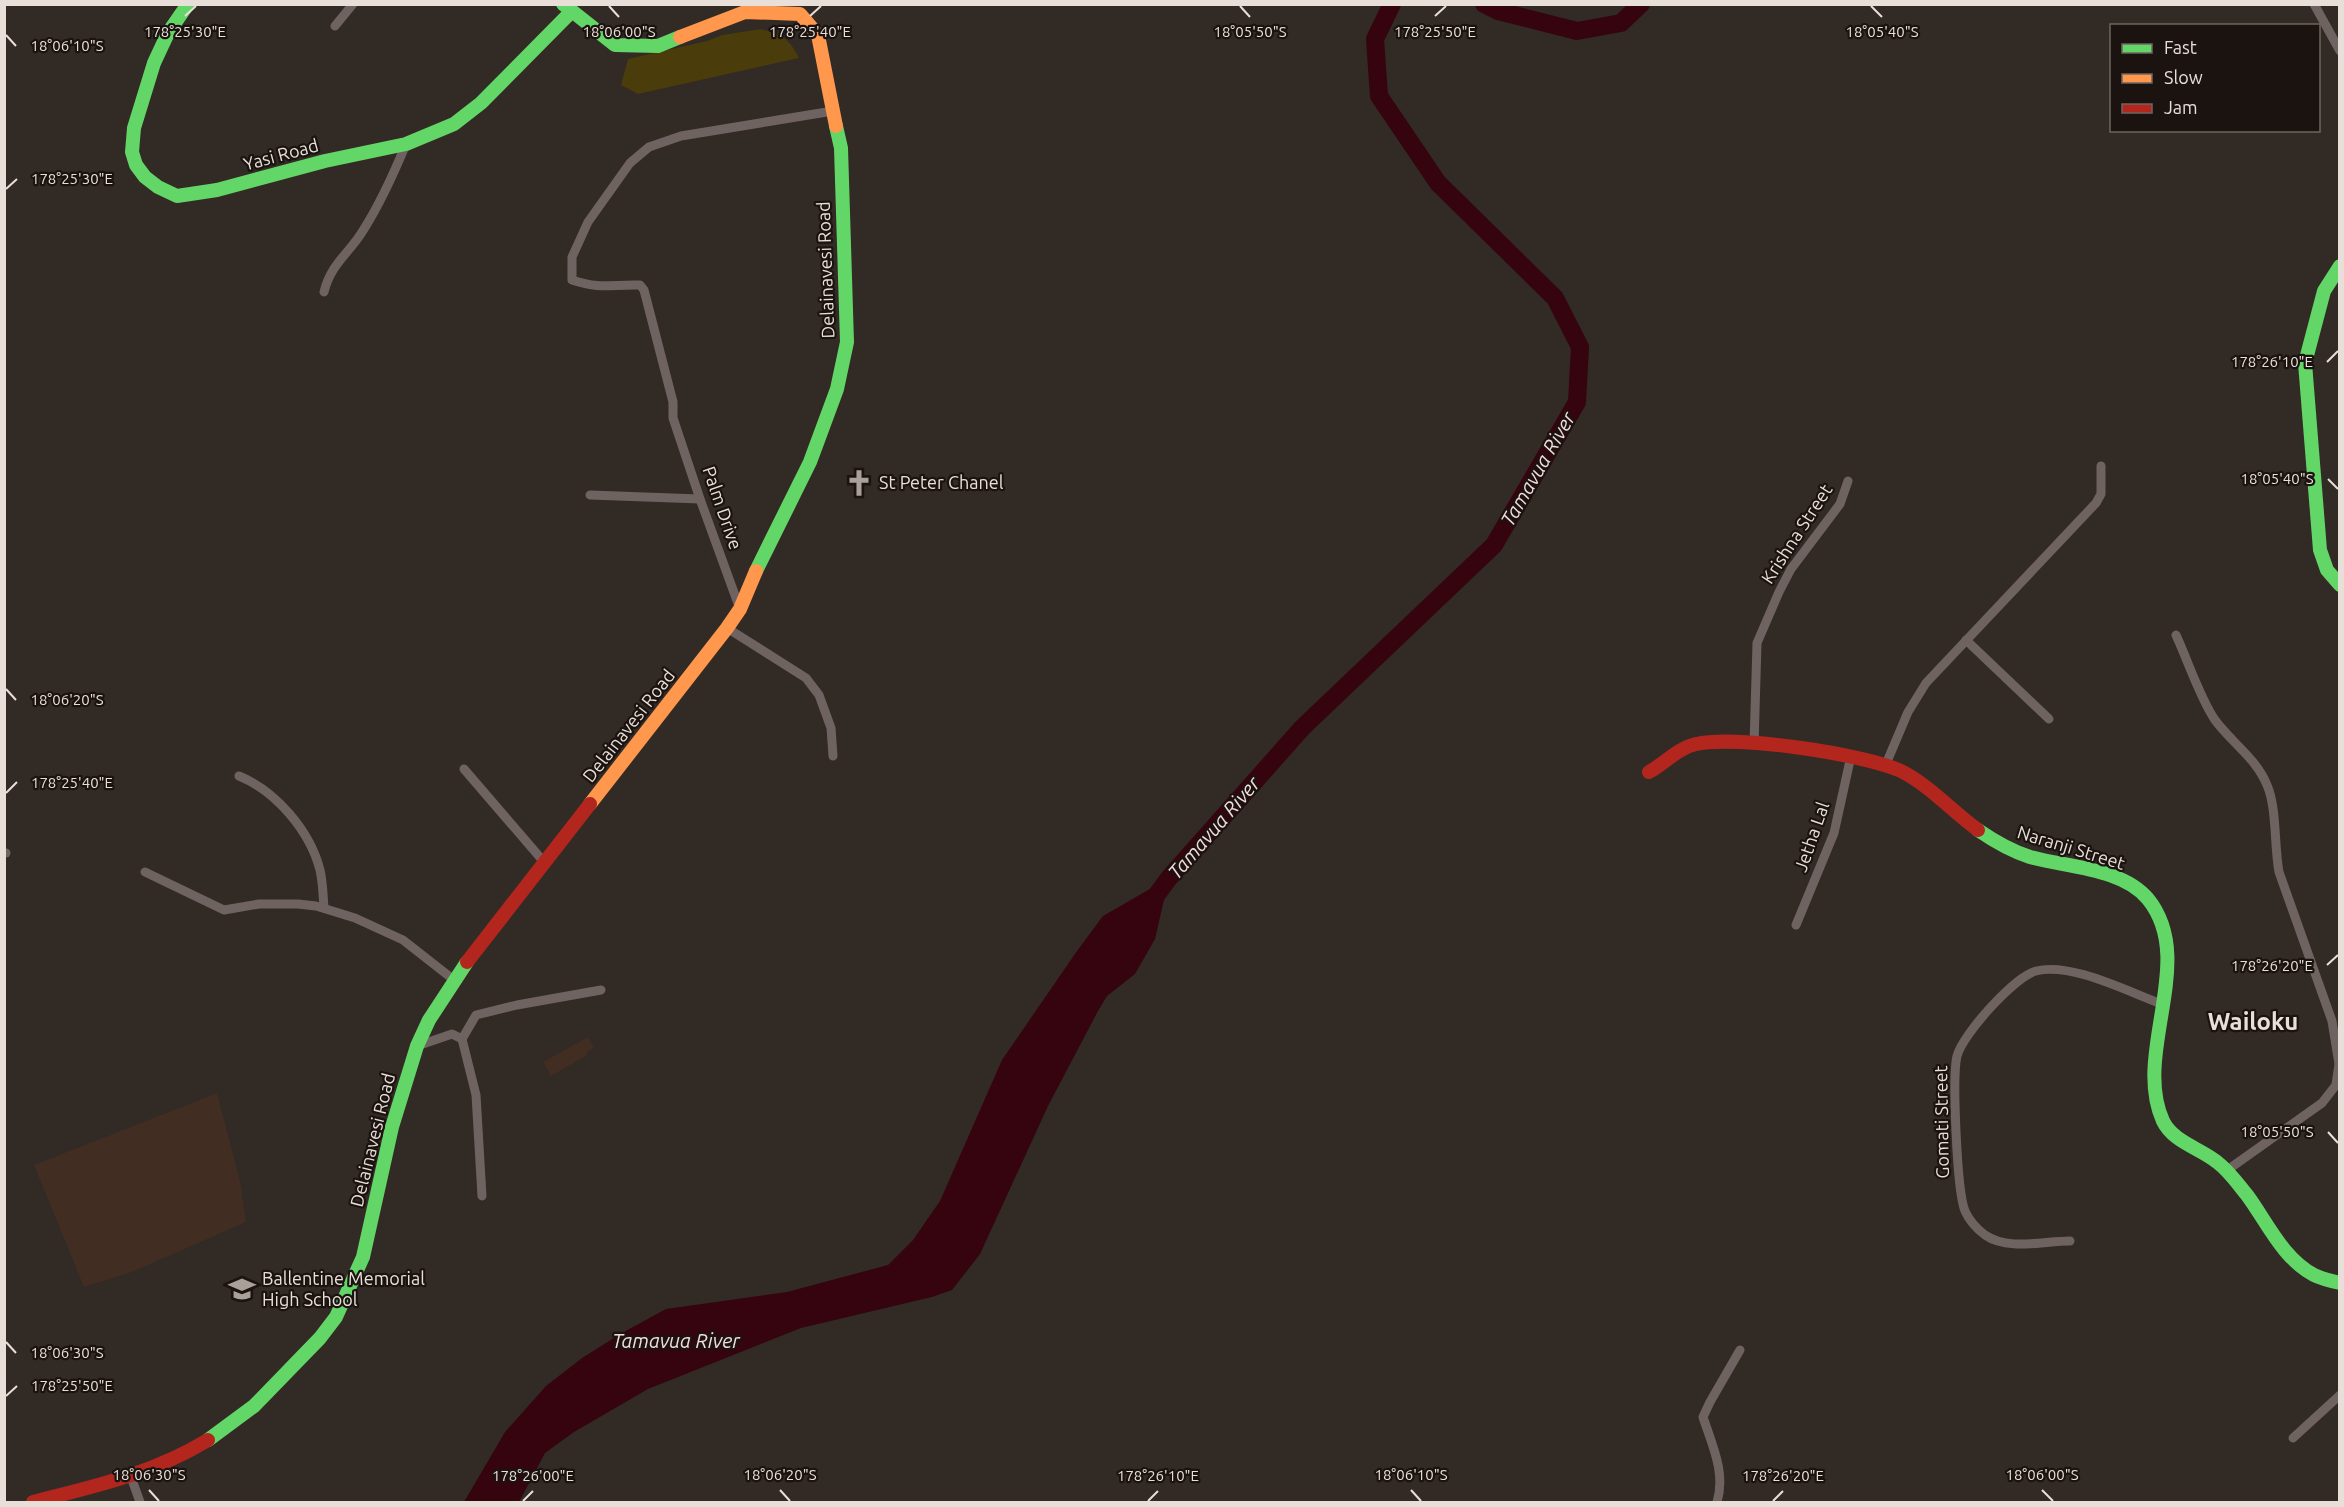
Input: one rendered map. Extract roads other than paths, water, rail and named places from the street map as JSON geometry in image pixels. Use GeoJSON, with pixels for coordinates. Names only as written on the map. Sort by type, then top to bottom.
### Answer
{"type":"FeatureCollection","features":[{"type":"Feature","properties":{"kind":"street","name":"Yasi Road"},"geometry":{"type":"LineString","coordinates":[[188,4],[165,35],[158,51],[134,128],[132,152],[136,165],[145,177],[158,187],[177,196],[203,193],[325,161],[406,144],[454,124],[481,104],[567,8]]}},
{"type":"Feature","properties":{"kind":"street"},"geometry":{"type":"LineString","coordinates":[[335,26],[353,4]]}},
{"type":"Feature","properties":{"kind":"street"},"geometry":{"type":"LineString","coordinates":[[2314,4],[2340,51]]}},
{"type":"Feature","properties":{"kind":"street","name":"Delainavesi Road"},"geometry":{"type":"LineString","coordinates":[[33,1503],[131,1477],[166,1463],[221,1432],[254,1406],[286,1374],[320,1338],[336,1317],[363,1257],[392,1127],[417,1046],[429,1020],[454,980],[740,609],[761,560],[810,462],[837,389],[848,342],[841,148],[818,35],[800,14],[745,12],[658,46],[615,45],[567,8]]}},
{"type":"Feature","properties":{"kind":"street","name":"Palm Drive"},"geometry":{"type":"LineString","coordinates":[[740,609],[673,418],[673,402],[644,290],[640,285],[600,287],[572,280],[572,257],[588,222],[630,163],[649,147],[681,136],[833,111]]}},
{"type":"Feature","properties":{"kind":"street"},"geometry":{"type":"LineString","coordinates":[[324,292],[329,275],[363,231],[383,196],[406,144]]}},
{"type":"Feature","properties":{"kind":"street"},"geometry":{"type":"LineString","coordinates":[[2340,266],[2324,291],[2305,363],[2320,550],[2327,570],[2340,585]]}},
{"type":"Feature","properties":{"kind":"street"},"geometry":{"type":"LineString","coordinates":[[1886,764],[1915,700],[1926,683],[2096,503],[2101,494],[2101,466]]}},
{"type":"Feature","properties":{"kind":"street","name":"Krishna Street"},"geometry":{"type":"LineString","coordinates":[[1754,745],[1757,643],[1791,569],[1840,504],[1848,482]]}},
{"type":"Feature","properties":{"kind":"street"},"geometry":{"type":"LineString","coordinates":[[590,495],[700,499]]}},
{"type":"Feature","properties":{"kind":"street"},"geometry":{"type":"LineString","coordinates":[[727,628],[806,678],[819,695],[831,728],[833,756]]}},
{"type":"Feature","properties":{"kind":"street"},"geometry":{"type":"LineString","coordinates":[[2176,635],[2216,720],[2256,765],[2268,786],[2272,800],[2279,872],[2332,1021],[2339,1064],[2336,1085],[2322,1103],[2226,1171]]}},
{"type":"Feature","properties":{"kind":"street"},"geometry":{"type":"LineString","coordinates":[[1966,640],[2049,719]]}},
{"type":"Feature","properties":{"kind":"street","name":"Naranji Street"},"geometry":{"type":"LineString","coordinates":[[1648,772],[1673,753],[1699,743],[1754,745],[1851,756],[1886,764],[1903,772],[1968,823],[2017,852],[2053,863],[2087,869],[2133,886],[2148,898],[2163,925],[2167,962],[2155,1070],[2157,1100],[2162,1118],[2167,1127],[2181,1141],[2202,1151],[2226,1171],[2297,1263],[2312,1274],[2340,1283]]}},
{"type":"Feature","properties":{"kind":"street","name":"Jetha Lal"},"geometry":{"type":"LineString","coordinates":[[1796,925],[1834,833],[1851,756]]}},
{"type":"Feature","properties":{"kind":"street"},"geometry":{"type":"LineString","coordinates":[[464,769],[544,862]]}},
{"type":"Feature","properties":{"kind":"street"},"geometry":{"type":"LineString","coordinates":[[239,776],[265,791],[290,816],[304,836],[315,855],[320,872],[324,908]]}},
{"type":"Feature","properties":{"kind":"street"},"geometry":{"type":"LineString","coordinates":[[145,872],[224,910],[259,904],[298,904],[324,908],[368,922],[414,948],[454,980]]}},
{"type":"Feature","properties":{"kind":"street","name":"Gomati Street"},"geometry":{"type":"LineString","coordinates":[[2070,1241],[2019,1244],[1998,1241],[1977,1228],[1965,1210],[1960,1188],[1956,1094],[1957,1058],[1960,1049],[1975,1024],[2011,987],[2038,970],[2078,973],[2162,1004]]}},
{"type":"Feature","properties":{"kind":"street"},"geometry":{"type":"LineString","coordinates":[[482,1196],[476,1095],[462,1039],[476,1016],[517,1005],[601,990]]}},
{"type":"Feature","properties":{"kind":"street"},"geometry":{"type":"LineString","coordinates":[[417,1046],[452,1034],[462,1039]]}},
{"type":"Feature","properties":{"kind":"street"},"geometry":{"type":"LineString","coordinates":[[1717,1503],[1721,1476],[1703,1418],[1710,1401],[1740,1350]]}},
{"type":"Feature","properties":{"kind":"street"},"geometry":{"type":"LineString","coordinates":[[2294,1438],[2340,1395]]}},
{"type":"Feature","properties":{"kind":"street"},"geometry":{"type":"LineString","coordinates":[[131,1477],[140,1503]]}},
{"type":"Feature","properties":{"kind":"water","name":"Tamavua River"},"geometry":{"type":"Polygon","coordinates":[[[1169,878],[1155,939],[1135,974],[1107,996],[1098,1011],[1048,1106],[980,1254],[952,1290],[932,1297],[801,1328],[648,1389],[574,1432],[545,1453],[519,1502],[464,1502],[505,1432],[546,1386],[582,1358],[622,1333],[666,1309],[787,1292],[888,1265],[913,1240],[940,1201],[1002,1060],[1077,951],[1103,916],[1169,878]]]}},
{"type":"Feature","properties":{"kind":"waterway","name":"Tamavua River"},"geometry":{"type":"LineString","coordinates":[[1155,897],[1169,878],[1302,728],[1494,545],[1577,402],[1580,347],[1555,298],[1438,183],[1379,96],[1375,39],[1392,4]]}},
{"type":"Feature","properties":{"kind":"waterway","name":"Tamavua River"},"geometry":{"type":"LineString","coordinates":[[1484,4],[1498,11],[1577,31],[1621,23],[1641,4]]}},
{"type":"Feature","properties":{"kind":"place","name":"St Peter Chanel"},"geometry":{"type":"Point","coordinates":[859,483]}},
{"type":"Feature","properties":{"kind":"place","name":"Ballentine Memorial High School"},"geometry":{"type":"Point","coordinates":[242,1289]}},
{"type":"Feature","properties":{"kind":"district","name":"Wailoku"},"geometry":{"type":"Point","coordinates":[2253,1022]}}]}
